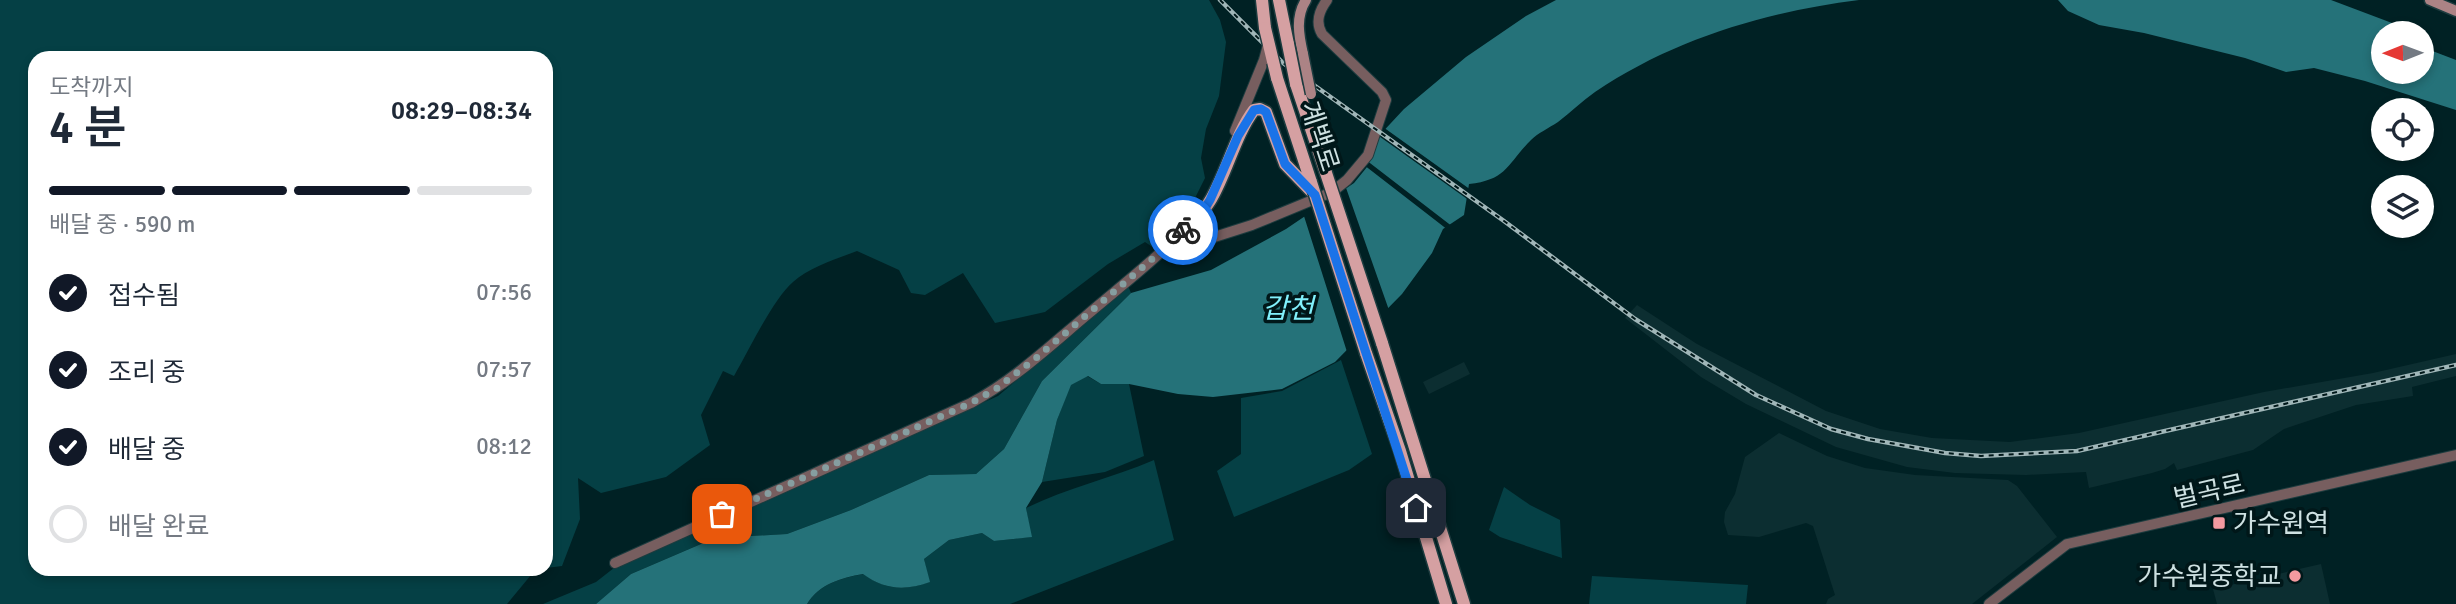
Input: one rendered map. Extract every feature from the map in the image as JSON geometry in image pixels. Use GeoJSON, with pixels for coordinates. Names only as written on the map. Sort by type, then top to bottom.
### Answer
{"type":"FeatureCollection","features":[{"type":"Feature","properties":{"kind":"main road","name":"계백로"},"geometry":{"type":"LineString","coordinates":[[1262,0],[1268,45],[1308,184],[1315,195],[1400,451],[1446,604]]}},
{"type":"Feature","properties":{"kind":"main road","name":"계백로"},"geometry":{"type":"LineString","coordinates":[[1279,0],[1296,84],[1382,343],[1464,604]]}},
{"type":"Feature","properties":{"kind":"main road"},"geometry":{"type":"LineString","coordinates":[[1305,111],[1311,94],[1299,34],[1300,11],[1306,0]]}},
{"type":"Feature","properties":{"kind":"main road"},"geometry":{"type":"LineString","coordinates":[[2430,0],[2456,10]]}},
{"type":"Feature","properties":{"kind":"main road"},"geometry":{"type":"LineString","coordinates":[[1185,228],[1197,221],[1210,200],[1238,136],[1254,110],[1261,109],[1266,112],[1285,164],[1308,184]]}},
{"type":"Feature","properties":{"kind":"street"},"geometry":{"type":"LineString","coordinates":[[1164,249],[1183,247],[1252,225],[1332,192],[1368,155],[1386,100],[1382,92],[1345,58],[1318,28],[1319,13],[1327,0]]}},
{"type":"Feature","properties":{"kind":"street"},"geometry":{"type":"LineString","coordinates":[[615,563],[971,403],[996,389],[1164,249],[1185,228],[1208,194],[1268,45]]}},
{"type":"Feature","properties":{"kind":"street","name":"벌곡로"},"geometry":{"type":"LineString","coordinates":[[1989,604],[2067,544],[2456,455]]}},
{"type":"Feature","properties":{"kind":"shaded area"},"geometry":{"type":"Polygon","coordinates":[[[0,0],[1209,0],[1220,20],[1226,42],[1219,96],[1206,129],[1201,158],[1205,178],[1186,216],[1154,248],[1145,242],[1108,264],[1045,312],[995,323],[963,273],[925,295],[911,293],[899,270],[857,251],[815,268],[793,282],[777,300],[734,376],[723,371],[701,415],[710,445],[666,477],[601,493],[578,478],[580,519],[562,566],[553,567],[553,51],[28,51],[28,576],[530,576],[507,604],[0,604],[0,0]]]}},
{"type":"Feature","properties":{"kind":"shaded area"},"geometry":{"type":"Polygon","coordinates":[[[1128,286],[1131,293],[1042,381],[1004,449],[976,474],[929,475],[851,510],[787,534],[715,538],[631,574],[596,604],[543,604],[596,582],[619,564],[998,396],[1128,286]]]}},
{"type":"Feature","properties":{"kind":"shaded area"},"geometry":{"type":"Polygon","coordinates":[[[1637,305],[1697,344],[1826,411],[1880,429],[1932,438],[2010,442],[2079,433],[2264,392],[2373,373],[2456,354],[2456,376],[2412,387],[2413,396],[2356,405],[2284,429],[2253,450],[2177,470],[2174,463],[2152,473],[2089,488],[2086,472],[2026,475],[1955,473],[1907,467],[1836,447],[1746,404],[1701,377],[1625,318],[1637,305]]]}},
{"type":"Feature","properties":{"kind":"shaded area"},"geometry":{"type":"Polygon","coordinates":[[[1341,360],[1372,454],[1349,470],[1234,517],[1217,471],[1241,454],[1241,398],[1282,391],[1341,360]]]}},
{"type":"Feature","properties":{"kind":"shaded area"},"geometry":{"type":"Polygon","coordinates":[[[1464,362],[1470,374],[1429,394],[1423,382],[1464,362]]]}},
{"type":"Feature","properties":{"kind":"shaded area"},"geometry":{"type":"Polygon","coordinates":[[[1087,376],[1101,384],[1129,384],[1144,456],[1105,472],[1042,482],[1057,420],[1070,385],[1087,376]]]}},
{"type":"Feature","properties":{"kind":"shaded area"},"geometry":{"type":"Polygon","coordinates":[[[1779,433],[1827,456],[1865,468],[1915,475],[2008,480],[2017,486],[2057,537],[1972,604],[1826,604],[1828,599],[1835,595],[1813,526],[1806,523],[1759,537],[1728,535],[1724,522],[1725,512],[1735,494],[1745,457],[1779,433]]]}},
{"type":"Feature","properties":{"kind":"shaded area"},"geometry":{"type":"Polygon","coordinates":[[[1154,460],[1174,540],[1010,604],[807,604],[818,591],[831,583],[864,574],[887,586],[903,588],[929,582],[924,559],[949,540],[982,533],[994,541],[1031,537],[1026,508],[1154,460]]]}},
{"type":"Feature","properties":{"kind":"shaded area"},"geometry":{"type":"Polygon","coordinates":[[[1504,487],[1530,505],[1560,520],[1562,558],[1500,537],[1489,530],[1504,487]]]}},
{"type":"Feature","properties":{"kind":"shaded area","name":"가수원중학교"},"geometry":{"type":"Polygon","coordinates":[[[2321,564],[2330,604],[2217,604],[2213,589],[2321,564]]]}},
{"type":"Feature","properties":{"kind":"shaded area"},"geometry":{"type":"Polygon","coordinates":[[[1592,576],[1748,585],[1746,604],[1589,604],[1592,576]]]}},
{"type":"Feature","properties":{"kind":"water","name":"갑천"},"geometry":{"type":"Polygon","coordinates":[[[1556,0],[1859,0],[1789,12],[1721,31],[1656,57],[1595,92],[1558,122],[1534,137],[1499,175],[1469,184],[1464,215],[1443,229],[1432,253],[1402,294],[1335,362],[1282,389],[1213,397],[1178,394],[1129,384],[1101,384],[1088,376],[1071,385],[1057,420],[1042,482],[1026,508],[1032,537],[994,541],[982,533],[949,540],[924,559],[930,582],[912,587],[895,587],[879,583],[863,574],[824,587],[807,604],[596,604],[631,574],[715,538],[787,534],[851,510],[929,475],[976,474],[1004,449],[1042,381],[1131,293],[1211,270],[1286,229],[1354,183],[1367,167],[1377,138],[1404,109],[1466,57],[1526,16],[1556,0]]]}},
{"type":"Feature","properties":{"kind":"water"},"geometry":{"type":"Polygon","coordinates":[[[2058,0],[2331,0],[2387,21],[2371,21],[2371,83],[2314,68],[2286,72],[2245,58],[2144,33],[2099,25],[2068,11],[2058,0]]]}},
{"type":"Feature","properties":{"kind":"water"},"geometry":{"type":"Polygon","coordinates":[[[2434,52],[2456,60],[2456,110],[2434,103],[2434,98],[2418,98],[2374,84],[2434,84],[2434,52]]]}},
{"type":"Feature","properties":{"kind":"pier"},"geometry":{"type":"Polygon","coordinates":[[[1383,127],[1471,190],[1470,201],[1376,134],[1383,127]]]}},
{"type":"Feature","properties":{"kind":"pier"},"geometry":{"type":"Polygon","coordinates":[[[1366,160],[1453,227],[1448,230],[1364,165],[1366,160]]]}},
{"type":"Feature","properties":{"kind":"pier"},"geometry":{"type":"Polygon","coordinates":[[[1345,185],[1390,313],[1348,355],[1303,213],[1345,185]]]}},
{"type":"Feature","properties":{"kind":"railway"},"geometry":{"type":"LineString","coordinates":[[1220,0],[1283,63],[1504,221],[1635,319],[1756,395],[1831,429],[1868,439],[1945,453],[1981,456],[2077,451],[2456,365]]}},
{"type":"Feature","properties":{"kind":"way so far"},"geometry":{"type":"LineString","coordinates":[[722,514],[971,403],[996,389],[1101,303],[1183,230]]}},
{"type":"Feature","properties":{"kind":"place","name":"가수원역"},"geometry":{"type":"Point","coordinates":[2219,523]}},
{"type":"Feature","properties":{"kind":"place","name":"가수원중학교"},"geometry":{"type":"Point","coordinates":[2295,576]}},
{"type":"Feature","properties":{"kind":"route"},"geometry":{"type":"LineString","coordinates":[[1183,230],[1197,221],[1210,200],[1238,136],[1254,110],[1261,109],[1266,112],[1285,164],[1315,195],[1400,451],[1416,508]]}}]}
